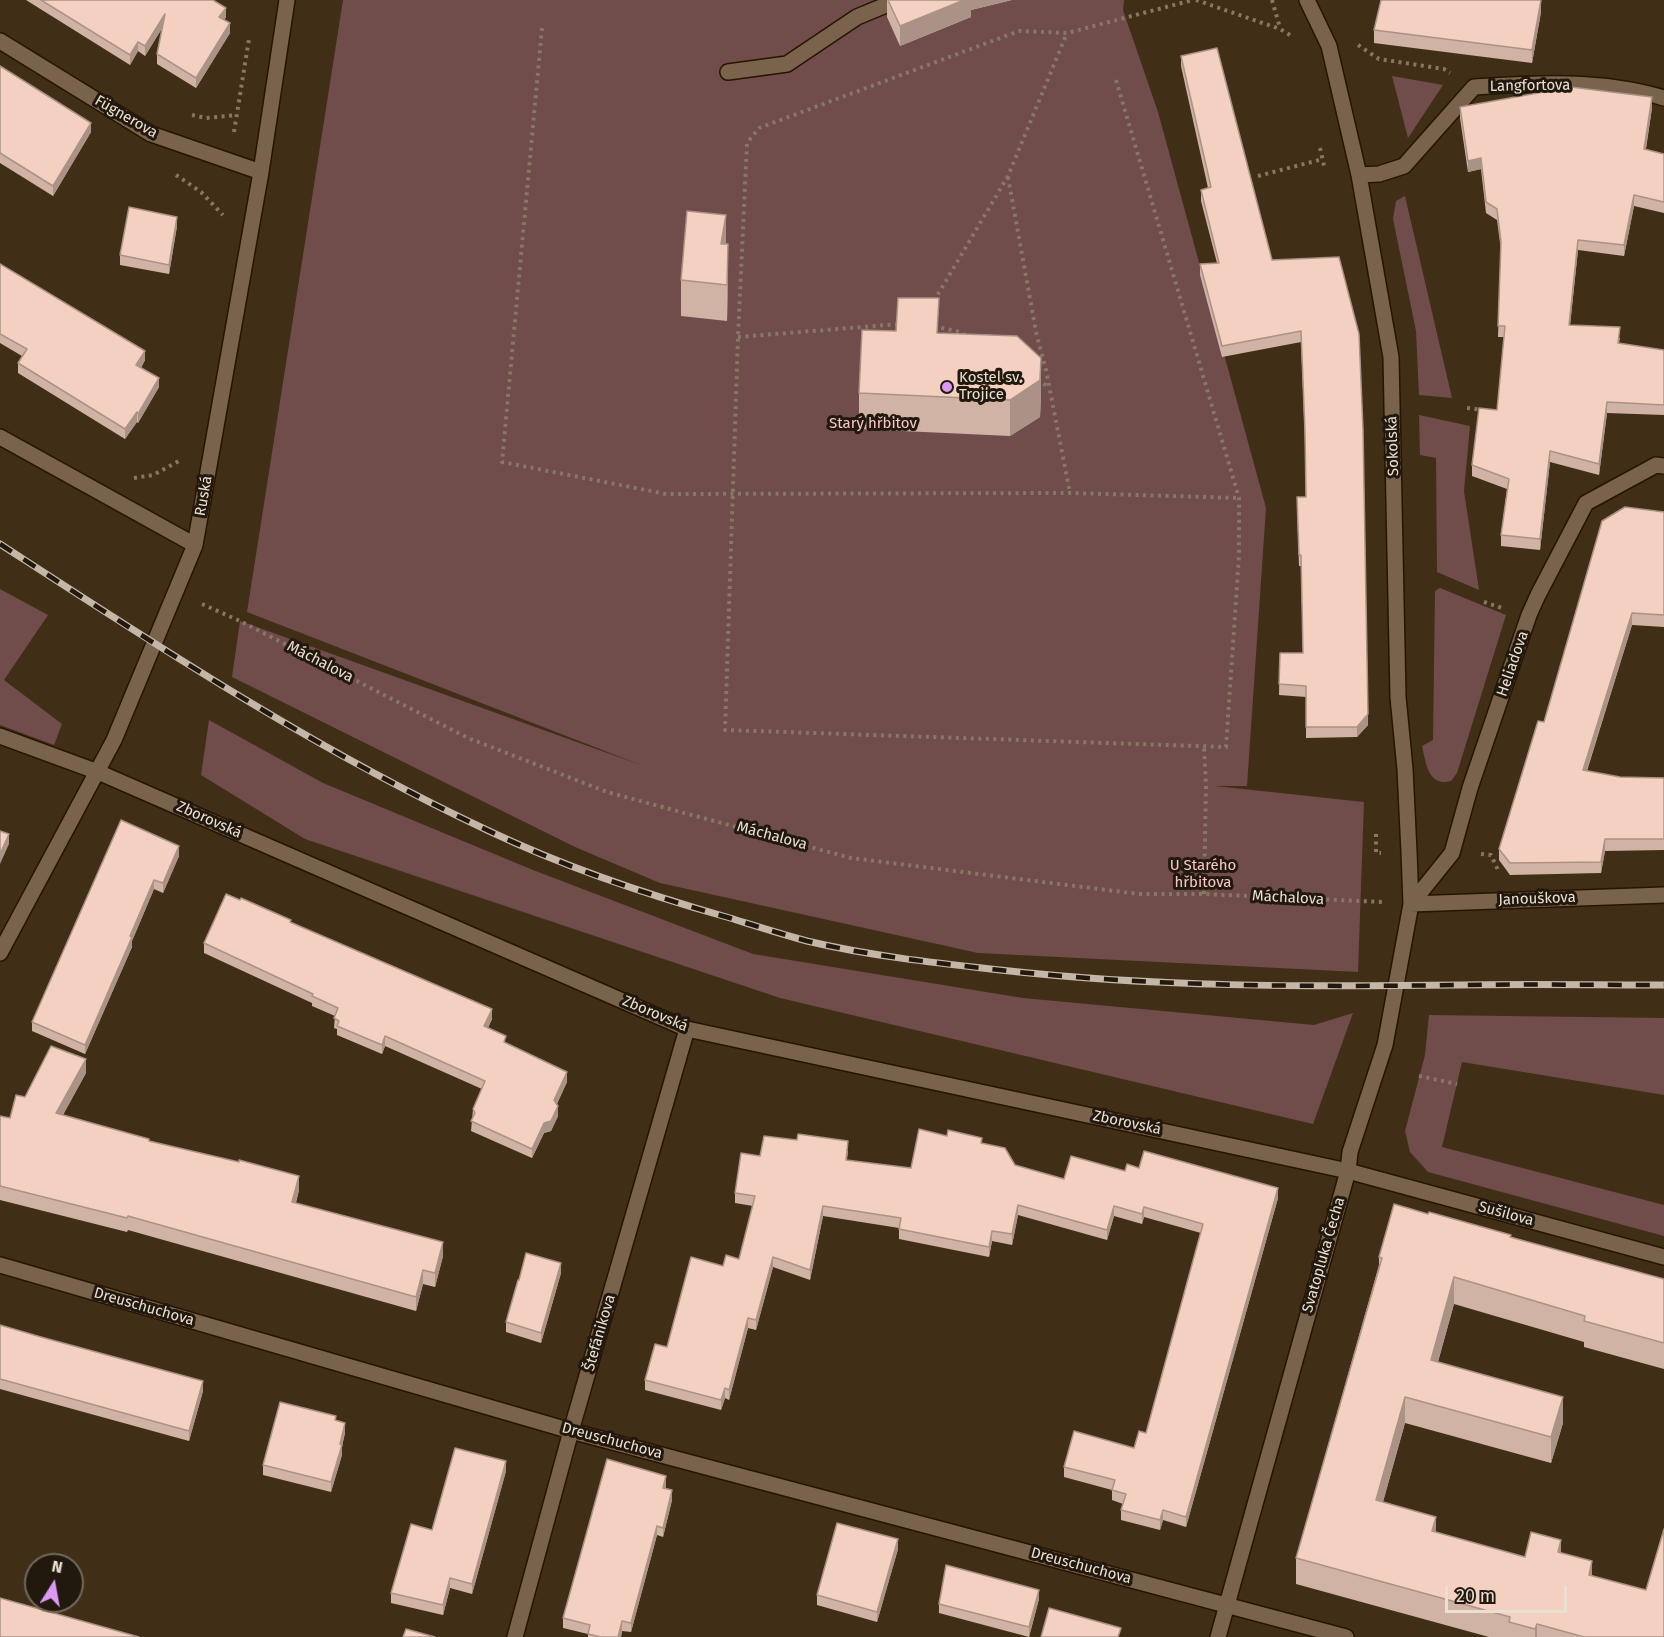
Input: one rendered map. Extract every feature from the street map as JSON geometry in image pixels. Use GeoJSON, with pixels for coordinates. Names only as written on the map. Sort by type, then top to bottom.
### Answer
{"type":"FeatureCollection","features":[{"type":"Feature","properties":{"kind":"street","name":"Ruská"},"geometry":{"type":"LineString","coordinates":[[0,953],[114,741],[195,545],[261,172],[287,0]]}},
{"type":"Feature","properties":{"kind":"street"},"geometry":{"type":"LineString","coordinates":[[728,72],[787,64],[857,16],[898,0]]}},
{"type":"Feature","properties":{"kind":"street","name":"Sokolská"},"geometry":{"type":"LineString","coordinates":[[1307,0],[1329,46],[1359,175],[1391,357],[1398,697],[1406,769],[1411,904]]}},
{"type":"Feature","properties":{"kind":"street","name":"Fügnerova"},"geometry":{"type":"LineString","coordinates":[[0,41],[151,134],[261,172]]}},
{"type":"Feature","properties":{"kind":"street","name":"Langfortova"},"geometry":{"type":"LineString","coordinates":[[1359,175],[1379,174],[1404,166],[1473,87],[1548,82],[1636,89],[1664,98]]}},
{"type":"Feature","properties":{"kind":"street"},"geometry":{"type":"LineString","coordinates":[[0,437],[195,545]]}},
{"type":"Feature","properties":{"kind":"street","name":"Heliadova"},"geometry":{"type":"LineString","coordinates":[[1411,904],[1452,853],[1470,788],[1529,615],[1586,503],[1656,465],[1664,466]]}},
{"type":"Feature","properties":{"kind":"street","name":"Zborovská"},"geometry":{"type":"LineString","coordinates":[[0,736],[98,772],[687,1029],[1348,1171]]}},
{"type":"Feature","properties":{"kind":"street","name":"Janouškova"},"geometry":{"type":"LineString","coordinates":[[1411,904],[1664,895]]}},
{"type":"Feature","properties":{"kind":"street","name":"Svatopluka Čecha"},"geometry":{"type":"LineString","coordinates":[[1218,1637],[1348,1171],[1350,1152],[1385,1046],[1411,904]]}},
{"type":"Feature","properties":{"kind":"street","name":"Štefánikova"},"geometry":{"type":"LineString","coordinates":[[515,1637],[687,1029]]}},
{"type":"Feature","properties":{"kind":"street","name":"Sušilova"},"geometry":{"type":"LineString","coordinates":[[1348,1171],[1664,1257]]}},
{"type":"Feature","properties":{"kind":"street","name":"Dreuschuchova"},"geometry":{"type":"LineString","coordinates":[[0,1266],[572,1431],[1346,1637]]}},
{"type":"Feature","properties":{"kind":"path"},"geometry":{"type":"LineString","coordinates":[[1116,80],[1239,498],[1239,556],[1226,747],[725,730],[747,143],[759,128],[1019,31],[1067,33],[1194,0],[1280,29],[1272,0]]}},
{"type":"Feature","properties":{"kind":"path"},"geometry":{"type":"LineString","coordinates":[[542,28],[502,462],[666,494],[733,492],[1070,493],[1239,498]]}},
{"type":"Feature","properties":{"kind":"path"},"geometry":{"type":"LineString","coordinates":[[933,303],[1008,176],[1067,33]]}},
{"type":"Feature","properties":{"kind":"path"},"geometry":{"type":"LineString","coordinates":[[236,115],[250,34]]}},
{"type":"Feature","properties":{"kind":"path"},"geometry":{"type":"LineString","coordinates":[[1355,44],[1379,59],[1444,69]]}},
{"type":"Feature","properties":{"kind":"path"},"geometry":{"type":"LineString","coordinates":[[1258,176],[1323,159]]}},
{"type":"Feature","properties":{"kind":"path"},"geometry":{"type":"LineString","coordinates":[[1008,176],[1036,332],[1070,493]]}},
{"type":"Feature","properties":{"kind":"path"},"geometry":{"type":"LineString","coordinates":[[222,227],[223,215]]}},
{"type":"Feature","properties":{"kind":"path"},"geometry":{"type":"LineString","coordinates":[[738,337],[910,324]]}},
{"type":"Feature","properties":{"kind":"path"},"geometry":{"type":"LineString","coordinates":[[931,325],[960,332],[970,338]]}},
{"type":"Feature","properties":{"kind":"path"},"geometry":{"type":"LineString","coordinates":[[1029,375],[1049,387]]}},
{"type":"Feature","properties":{"kind":"path"},"geometry":{"type":"LineString","coordinates":[[1467,408],[1488,410]]}},
{"type":"Feature","properties":{"kind":"path"},"geometry":{"type":"LineString","coordinates":[[126,480],[153,475],[185,456]]}},
{"type":"Feature","properties":{"kind":"path","name":"Máchalova"},"geometry":{"type":"LineString","coordinates":[[177,592],[240,621],[468,738],[607,792],[851,858],[1139,894],[1204,894],[1411,904]]}},
{"type":"Feature","properties":{"kind":"path"},"geometry":{"type":"LineString","coordinates":[[1485,602],[1503,609]]}},
{"type":"Feature","properties":{"kind":"path"},"geometry":{"type":"LineString","coordinates":[[1204,747],[1206,785],[1204,894]]}},
{"type":"Feature","properties":{"kind":"path"},"geometry":{"type":"LineString","coordinates":[[1419,1076],[1457,1084]]}},
{"type":"Feature","properties":{"kind":"green space","name":"Starý hřbitov"},"geometry":{"type":"Polygon","coordinates":[[[343,0],[1124,0],[1123,10],[1158,112],[1266,508],[1247,786],[1215,786],[1364,802],[1358,972],[978,953],[660,883],[575,847],[232,677],[240,621],[641,765],[247,612],[343,0]]]}},
{"type":"Feature","properties":{"kind":"green space"},"geometry":{"type":"Polygon","coordinates":[[[1392,76],[1443,85],[1408,138],[1392,76]]]}},
{"type":"Feature","properties":{"kind":"green space"},"geometry":{"type":"Polygon","coordinates":[[[1405,196],[1452,398],[1419,395],[1416,331],[1393,219],[1396,201],[1405,196]]]}},
{"type":"Feature","properties":{"kind":"green space"},"geometry":{"type":"Polygon","coordinates":[[[1419,415],[1470,426],[1464,491],[1479,590],[1437,572],[1436,458],[1420,455],[1419,415]]]}},
{"type":"Feature","properties":{"kind":"green space"},"geometry":{"type":"Polygon","coordinates":[[[1440,588],[1506,615],[1457,773],[1451,781],[1443,782],[1437,780],[1429,772],[1422,746],[1433,740],[1435,591],[1440,588]]]}},
{"type":"Feature","properties":{"kind":"green space"},"geometry":{"type":"Polygon","coordinates":[[[0,589],[48,615],[4,680],[62,724],[54,745],[0,725],[0,589]]]}},
{"type":"Feature","properties":{"kind":"green space"},"geometry":{"type":"Polygon","coordinates":[[[209,720],[323,783],[533,870],[753,954],[1023,998],[1314,1025],[1353,1013],[1313,1124],[780,998],[305,839],[201,775],[209,720]]]}},
{"type":"Feature","properties":{"kind":"green space"},"geometry":{"type":"Polygon","coordinates":[[[1429,1015],[1664,1018],[1664,1095],[1462,1062],[1442,1147],[1664,1205],[1664,1236],[1428,1172],[1410,1152],[1405,1131],[1425,1055],[1429,1015]]]}},
{"type":"Feature","properties":{"kind":"building"},"geometry":{"type":"Polygon","coordinates":[[[41,0],[213,0],[226,8],[219,17],[230,23],[196,78],[157,54],[165,14],[145,46],[138,42],[130,55],[41,0]]]}},
{"type":"Feature","properties":{"kind":"building"},"geometry":{"type":"Polygon","coordinates":[[[888,0],[964,0],[900,26],[888,0]]]}},
{"type":"Feature","properties":{"kind":"building"},"geometry":{"type":"Polygon","coordinates":[[[1381,0],[1541,0],[1532,50],[1374,30],[1381,0]]]}},
{"type":"Feature","properties":{"kind":"building"},"geometry":{"type":"Polygon","coordinates":[[[1217,48],[1272,260],[1339,257],[1359,334],[1368,714],[1357,727],[1306,727],[1306,686],[1279,684],[1280,653],[1303,653],[1297,497],[1306,497],[1301,331],[1222,346],[1200,264],[1219,263],[1201,190],[1211,187],[1181,56],[1217,48]]]}},
{"type":"Feature","properties":{"kind":"building"},"geometry":{"type":"Polygon","coordinates":[[[0,66],[91,123],[53,186],[0,153],[0,66]]]}},
{"type":"Feature","properties":{"kind":"building"},"geometry":{"type":"Polygon","coordinates":[[[1571,87],[1652,97],[1644,149],[1664,154],[1664,202],[1634,195],[1624,245],[1578,240],[1569,325],[1620,327],[1618,343],[1664,350],[1664,405],[1607,402],[1599,464],[1550,451],[1540,539],[1501,535],[1509,479],[1472,465],[1479,408],[1497,410],[1505,326],[1498,326],[1501,242],[1497,209],[1486,202],[1481,158],[1468,161],[1460,107],[1571,87]]]}},
{"type":"Feature","properties":{"kind":"building"},"geometry":{"type":"Polygon","coordinates":[[[129,207],[177,217],[169,265],[120,255],[129,207]]]}},
{"type":"Feature","properties":{"kind":"building"},"geometry":{"type":"Polygon","coordinates":[[[687,211],[726,215],[721,244],[728,244],[727,285],[681,280],[687,211]]]}},
{"type":"Feature","properties":{"kind":"building"},"geometry":{"type":"Polygon","coordinates":[[[0,264],[145,351],[136,365],[159,378],[138,414],[137,412],[125,429],[18,363],[27,349],[0,334],[0,264]]]}},
{"type":"Feature","properties":{"kind":"building"},"geometry":{"type":"Polygon","coordinates":[[[898,298],[939,298],[937,333],[1017,336],[1041,358],[1040,380],[1010,400],[859,393],[862,330],[896,331],[898,298]]]}},
{"type":"Feature","properties":{"kind":"building"},"geometry":{"type":"Polygon","coordinates":[[[1625,507],[1664,512],[1664,615],[1632,613],[1583,770],[1620,777],[1664,778],[1664,839],[1605,839],[1601,862],[1510,863],[1499,849],[1538,721],[1544,722],[1602,521],[1625,507]]]}},
{"type":"Feature","properties":{"kind":"building"},"geometry":{"type":"Polygon","coordinates":[[[121,820],[179,846],[163,883],[154,880],[85,1045],[32,1022],[121,820]]]}},
{"type":"Feature","properties":{"kind":"building"},"geometry":{"type":"Polygon","coordinates":[[[0,831],[9,834],[0,854],[0,831]]]}},
{"type":"Feature","properties":{"kind":"building"},"geometry":{"type":"Polygon","coordinates":[[[226,894],[240,900],[241,898],[291,920],[290,922],[492,1009],[484,1026],[506,1036],[504,1042],[567,1072],[554,1100],[558,1106],[551,1121],[544,1123],[532,1149],[471,1121],[475,1113],[473,1109],[485,1081],[385,1036],[382,1045],[337,1026],[339,1021],[334,1018],[338,1008],[204,943],[226,894]]]}},
{"type":"Feature","properties":{"kind":"building"},"geometry":{"type":"Polygon","coordinates":[[[51,1046],[86,1059],[56,1113],[149,1139],[149,1141],[239,1162],[239,1160],[299,1176],[292,1202],[443,1242],[435,1273],[423,1270],[416,1297],[128,1216],[127,1218],[0,1186],[0,1116],[10,1118],[16,1095],[25,1097],[51,1046]]]}},
{"type":"Feature","properties":{"kind":"building"},"geometry":{"type":"Polygon","coordinates":[[[919,1129],[947,1136],[948,1130],[982,1138],[981,1143],[1005,1148],[1015,1165],[1064,1179],[1071,1156],[1125,1171],[1127,1164],[1139,1168],[1144,1151],[1278,1188],[1186,1517],[1163,1510],[1160,1520],[1121,1510],[1126,1494],[1112,1490],[1115,1480],[1064,1467],[1074,1431],[1134,1448],[1139,1431],[1146,1433],[1203,1224],[1144,1207],[1142,1214],[1114,1206],[1107,1230],[1018,1205],[1012,1234],[992,1231],[989,1247],[899,1229],[901,1218],[823,1206],[810,1270],[773,1257],[756,1320],[748,1318],[729,1390],[725,1388],[721,1400],[645,1380],[655,1344],[667,1347],[691,1257],[723,1266],[726,1255],[739,1259],[755,1196],[735,1193],[741,1153],[760,1156],[764,1136],[797,1140],[798,1134],[848,1141],[846,1160],[911,1168],[919,1129]]]}},
{"type":"Feature","properties":{"kind":"building"},"geometry":{"type":"Polygon","coordinates":[[[1394,1204],[1664,1279],[1664,1343],[1584,1321],[1585,1316],[1454,1277],[1431,1360],[1563,1397],[1551,1437],[1405,1397],[1376,1500],[1436,1517],[1432,1531],[1525,1557],[1531,1532],[1561,1540],[1558,1552],[1592,1561],[1589,1575],[1646,1590],[1664,1529],[1664,1637],[1584,1637],[1537,1624],[1535,1629],[1509,1622],[1510,1617],[1296,1558],[1382,1258],[1379,1257],[1394,1204]]]}},
{"type":"Feature","properties":{"kind":"building"},"geometry":{"type":"Polygon","coordinates":[[[526,1253],[561,1263],[541,1333],[506,1322],[526,1253]]]}},
{"type":"Feature","properties":{"kind":"building"},"geometry":{"type":"Polygon","coordinates":[[[0,1325],[203,1381],[189,1431],[0,1379],[0,1325]]]}},
{"type":"Feature","properties":{"kind":"building"},"geometry":{"type":"Polygon","coordinates":[[[280,1402],[336,1416],[335,1420],[345,1423],[340,1444],[342,1445],[331,1482],[263,1465],[280,1402]]]}},
{"type":"Feature","properties":{"kind":"building"},"geometry":{"type":"Polygon","coordinates":[[[455,1448],[506,1461],[472,1584],[450,1578],[443,1605],[391,1593],[411,1524],[432,1530],[455,1448]]]}},
{"type":"Feature","properties":{"kind":"building"},"geometry":{"type":"Polygon","coordinates":[[[607,1459],[666,1476],[663,1488],[672,1490],[663,1528],[657,1526],[631,1623],[622,1621],[618,1637],[588,1634],[590,1625],[563,1618],[607,1459]]]}},
{"type":"Feature","properties":{"kind":"building"},"geometry":{"type":"Polygon","coordinates":[[[837,1523],[898,1539],[877,1612],[817,1595],[837,1523]]]}},
{"type":"Feature","properties":{"kind":"building"},"geometry":{"type":"Polygon","coordinates":[[[946,1565],[1039,1590],[1029,1627],[939,1604],[946,1565]]]}},
{"type":"Feature","properties":{"kind":"building"},"geometry":{"type":"Polygon","coordinates":[[[0,1598],[24,1605],[24,1613],[53,1613],[139,1637],[0,1637],[0,1598]]]}},
{"type":"Feature","properties":{"kind":"building"},"geometry":{"type":"Polygon","coordinates":[[[1049,1608],[1121,1628],[1118,1637],[1041,1637],[1049,1608]]]}},
{"type":"Feature","properties":{"kind":"building"},"geometry":{"type":"Polygon","coordinates":[[[406,1629],[435,1637],[403,1637],[406,1629]]]}},
{"type":"Feature","properties":{"kind":"railway"},"geometry":{"type":"LineString","coordinates":[[0,544],[240,696],[362,767],[425,800],[489,831],[578,869],[669,900],[807,941],[927,962],[1057,976],[1172,983],[1287,986],[1664,985]]}},
{"type":"Feature","properties":{"kind":"place","name":"Kostel sv. Trojice"},"geometry":{"type":"Point","coordinates":[947,387]}},
{"type":"Feature","properties":{"kind":"park label","name":"U Starého hřbitova"},"geometry":{"type":"Point","coordinates":[1203,874]}}]}
